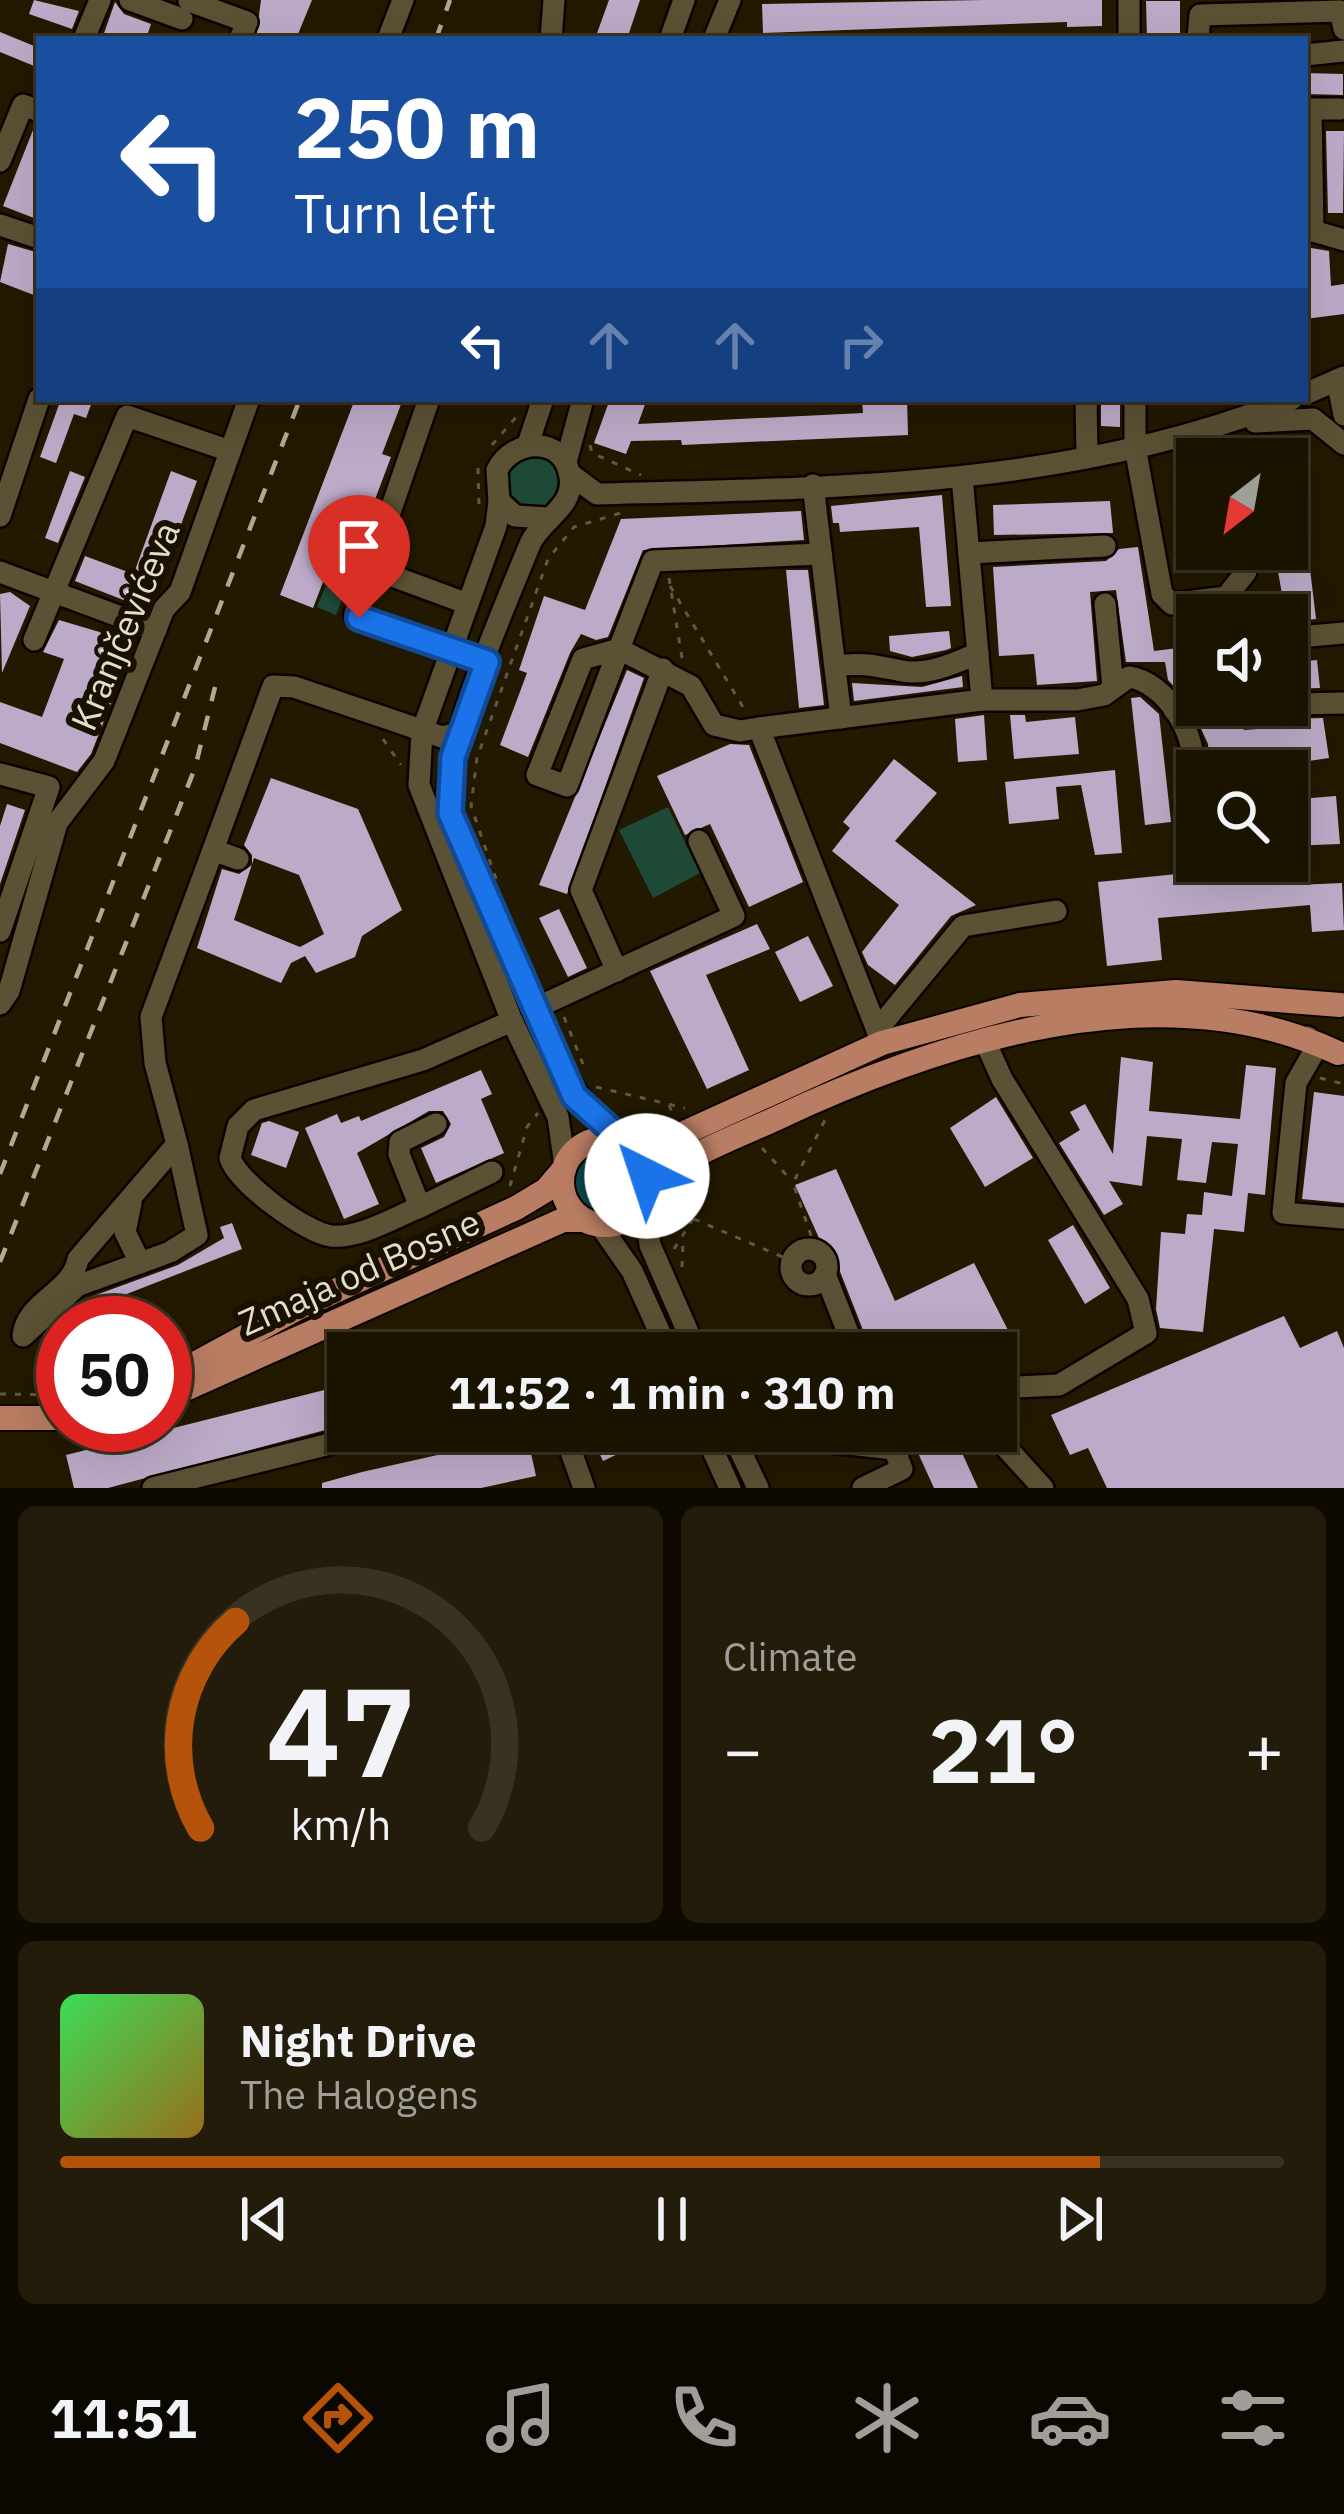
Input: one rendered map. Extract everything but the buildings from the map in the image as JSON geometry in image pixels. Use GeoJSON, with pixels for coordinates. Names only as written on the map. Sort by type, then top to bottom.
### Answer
{"type":"FeatureCollection","features":[{"type":"Feature","properties":{"kind":"main road","name":"Zmaja od Bosne"},"geometry":{"type":"LineString","coordinates":[[192,1386],[563,1220],[627,1219],[687,1145],[880,1036],[1020,1005],[1176,992],[1342,1003],[1330,1023],[1342,1058]]}},
{"type":"Feature","properties":{"kind":"main road","name":"Zmaja od Bosne"},"geometry":{"type":"LineString","coordinates":[[192,1365],[298,1307],[516,1208],[545,1190],[572,1154],[596,1140],[687,1145],[869,1075],[984,1039],[1071,1024],[1176,1019],[1281,1029],[1308,1037],[1342,1058]]}},
{"type":"Feature","properties":{"kind":"main road"},"geometry":{"type":"LineString","coordinates":[[626,1145],[644,1165],[646,1193]]}},
{"type":"Feature","properties":{"kind":"main road"},"geometry":{"type":"LineString","coordinates":[[564,1167],[563,1192],[592,1222]]}},
{"type":"Feature","properties":{"kind":"main road"},"geometry":{"type":"LineString","coordinates":[[0,1418],[36,1418]]}},
{"type":"Feature","properties":{"kind":"street"},"geometry":{"type":"LineString","coordinates":[[84,36],[100,0]]}},
{"type":"Feature","properties":{"kind":"street"},"geometry":{"type":"LineString","coordinates":[[130,0],[183,15],[247,22],[241,36]]}},
{"type":"Feature","properties":{"kind":"street"},"geometry":{"type":"LineString","coordinates":[[389,36],[403,0]]}},
{"type":"Feature","properties":{"kind":"street"},"geometry":{"type":"LineString","coordinates":[[551,36],[554,0]]}},
{"type":"Feature","properties":{"kind":"street"},"geometry":{"type":"LineString","coordinates":[[671,36],[684,0]]}},
{"type":"Feature","properties":{"kind":"street"},"geometry":{"type":"LineString","coordinates":[[715,36],[730,0]]}},
{"type":"Feature","properties":{"kind":"street"},"geometry":{"type":"LineString","coordinates":[[1129,0],[1130,36]]}},
{"type":"Feature","properties":{"kind":"street"},"geometry":{"type":"LineString","coordinates":[[1198,36],[1200,15],[1318,9],[1340,11],[1344,29]]}},
{"type":"Feature","properties":{"kind":"street"},"geometry":{"type":"LineString","coordinates":[[1308,55],[1344,52]]}},
{"type":"Feature","properties":{"kind":"street"},"geometry":{"type":"LineString","coordinates":[[0,161],[23,105],[36,110]]}},
{"type":"Feature","properties":{"kind":"street"},"geometry":{"type":"LineString","coordinates":[[1340,109],[1308,109],[1309,231],[1344,240]]}},
{"type":"Feature","properties":{"kind":"street"},"geometry":{"type":"LineString","coordinates":[[0,224],[36,237]]}},
{"type":"Feature","properties":{"kind":"street"},"geometry":{"type":"LineString","coordinates":[[1308,393],[1340,379],[1344,415]]}},
{"type":"Feature","properties":{"kind":"street"},"geometry":{"type":"LineString","coordinates":[[0,516],[38,402]]}},
{"type":"Feature","properties":{"kind":"street","name":"Kranjčevićeva"},"geometry":{"type":"LineString","coordinates":[[0,1004],[9,992],[57,823],[104,761],[164,609],[180,592],[248,402]]}},
{"type":"Feature","properties":{"kind":"street"},"geometry":{"type":"LineString","coordinates":[[428,402],[355,614],[487,662]]}},
{"type":"Feature","properties":{"kind":"street"},"geometry":{"type":"LineString","coordinates":[[528,445],[542,402]]}},
{"type":"Feature","properties":{"kind":"street"},"geometry":{"type":"LineString","coordinates":[[448,805],[460,732],[531,543],[569,495],[568,468],[582,402]]}},
{"type":"Feature","properties":{"kind":"street"},"geometry":{"type":"LineString","coordinates":[[1086,402],[1087,457]]}},
{"type":"Feature","properties":{"kind":"street"},"geometry":{"type":"LineString","coordinates":[[1135,402],[1135,447],[1162,594],[1172,604],[1226,597],[1246,572]]}},
{"type":"Feature","properties":{"kind":"street"},"geometry":{"type":"LineString","coordinates":[[1220,429],[1285,402]]}},
{"type":"Feature","properties":{"kind":"street"},"geometry":{"type":"LineString","coordinates":[[34,640],[127,416],[230,451]]}},
{"type":"Feature","properties":{"kind":"street"},"geometry":{"type":"LineString","coordinates":[[564,1167],[552,1105],[512,1021],[418,785],[422,732],[500,501],[497,470],[509,453],[528,445],[550,448],[597,494],[962,477],[1220,429],[1313,419],[1344,444]]}},
{"type":"Feature","properties":{"kind":"street"},"geometry":{"type":"LineString","coordinates":[[962,477],[982,700]]}},
{"type":"Feature","properties":{"kind":"street"},"geometry":{"type":"LineString","coordinates":[[813,485],[841,718]]}},
{"type":"Feature","properties":{"kind":"street"},"geometry":{"type":"LineString","coordinates":[[500,501],[515,516],[551,516],[649,493]]}},
{"type":"Feature","properties":{"kind":"street"},"geometry":{"type":"LineString","coordinates":[[969,553],[1105,546]]}},
{"type":"Feature","properties":{"kind":"street"},"geometry":{"type":"LineString","coordinates":[[821,554],[665,559],[648,566],[619,650],[567,786],[537,776],[583,659],[619,650],[686,683],[714,724],[757,729],[982,700],[1077,700],[1104,695],[1129,677],[1143,679],[1158,687],[1174,710],[1189,750]]}},
{"type":"Feature","properties":{"kind":"street"},"geometry":{"type":"LineString","coordinates":[[368,567],[468,604]]}},
{"type":"Feature","properties":{"kind":"street"},"geometry":{"type":"LineString","coordinates":[[0,572],[156,630]]}},
{"type":"Feature","properties":{"kind":"street"},"geometry":{"type":"LineString","coordinates":[[1105,604],[1113,687]]}},
{"type":"Feature","properties":{"kind":"street"},"geometry":{"type":"LineString","coordinates":[[1308,636],[1344,633]]}},
{"type":"Feature","properties":{"kind":"street"},"geometry":{"type":"LineString","coordinates":[[835,666],[868,661],[902,671],[942,668],[978,653]]}},
{"type":"Feature","properties":{"kind":"street"},"geometry":{"type":"LineString","coordinates":[[617,971],[581,890],[663,668]]}},
{"type":"Feature","properties":{"kind":"street"},"geometry":{"type":"LineString","coordinates":[[176,1144],[77,1258],[75,1274],[31,1316],[23,1336],[76,1286],[140,1263],[197,1235],[176,1144],[154,1063],[151,1017],[273,686],[294,687],[442,737],[460,732]]}},
{"type":"Feature","properties":{"kind":"street"},"geometry":{"type":"LineString","coordinates":[[1308,704],[1344,703]]}},
{"type":"Feature","properties":{"kind":"street"},"geometry":{"type":"LineString","coordinates":[[757,729],[880,1036]]}},
{"type":"Feature","properties":{"kind":"street"},"geometry":{"type":"LineString","coordinates":[[422,732],[433,749],[448,805],[574,1096],[626,1145]]}},
{"type":"Feature","properties":{"kind":"street"},"geometry":{"type":"LineString","coordinates":[[0,773],[49,787],[0,931]]}},
{"type":"Feature","properties":{"kind":"street"},"geometry":{"type":"LineString","coordinates":[[538,1007],[734,916],[699,842]]}},
{"type":"Feature","properties":{"kind":"street"},"geometry":{"type":"LineString","coordinates":[[212,850],[238,859]]}},
{"type":"Feature","properties":{"kind":"street"},"geometry":{"type":"LineString","coordinates":[[880,1036],[963,926],[1056,911]]}},
{"type":"Feature","properties":{"kind":"street"},"geometry":{"type":"LineString","coordinates":[[492,1172],[420,1207],[346,1235],[326,1236],[249,1189],[234,1170],[232,1141],[254,1110],[423,1060],[512,1021]]}},
{"type":"Feature","properties":{"kind":"street"},"geometry":{"type":"LineString","coordinates":[[1308,1037],[1315,1050],[1296,1083],[1283,1214],[1344,1218]]}},
{"type":"Feature","properties":{"kind":"street"},"geometry":{"type":"LineString","coordinates":[[984,1039],[1002,1078],[1138,1299],[1146,1334],[1060,1385],[1044,1390],[1017,1387]]}},
{"type":"Feature","properties":{"kind":"street"},"geometry":{"type":"LineString","coordinates":[[1307,1067],[1342,1058]]}},
{"type":"Feature","properties":{"kind":"street"},"geometry":{"type":"LineString","coordinates":[[420,1207],[399,1154],[400,1142],[436,1124]]}},
{"type":"Feature","properties":{"kind":"street"},"geometry":{"type":"LineString","coordinates":[[646,1193],[644,1223],[688,1332]]}},
{"type":"Feature","properties":{"kind":"street"},"geometry":{"type":"LineString","coordinates":[[133,1194],[125,1232],[140,1263]]}},
{"type":"Feature","properties":{"kind":"street"},"geometry":{"type":"LineString","coordinates":[[592,1222],[632,1271],[660,1332]]}},
{"type":"Feature","properties":{"kind":"street"},"geometry":{"type":"LineString","coordinates":[[825,1274],[805,1284],[792,1273],[792,1261],[799,1252],[816,1250],[824,1258],[825,1274],[848,1332]]}},
{"type":"Feature","properties":{"kind":"street"},"geometry":{"type":"LineString","coordinates":[[153,1488],[327,1445]]}},
{"type":"Feature","properties":{"kind":"street"},"geometry":{"type":"LineString","coordinates":[[571,1452],[584,1488]]}},
{"type":"Feature","properties":{"kind":"street"},"geometry":{"type":"LineString","coordinates":[[714,1452],[730,1488]]}},
{"type":"Feature","properties":{"kind":"street"},"geometry":{"type":"LineString","coordinates":[[742,1452],[758,1488]]}},
{"type":"Feature","properties":{"kind":"street"},"geometry":{"type":"LineString","coordinates":[[863,1488],[902,1469],[896,1452]]}},
{"type":"Feature","properties":{"kind":"street"},"geometry":{"type":"LineString","coordinates":[[1010,1452],[1043,1488]]}},
{"type":"Feature","properties":{"kind":"path"},"geometry":{"type":"LineString","coordinates":[[487,451],[520,412]]}},
{"type":"Feature","properties":{"kind":"path"},"geometry":{"type":"LineString","coordinates":[[478,466],[479,515]]}},
{"type":"Feature","properties":{"kind":"path"},"geometry":{"type":"LineString","coordinates":[[665,559],[686,683]]}},
{"type":"Feature","properties":{"kind":"path"},"geometry":{"type":"LineString","coordinates":[[670,586],[757,729]]}},
{"type":"Feature","properties":{"kind":"path"},"geometry":{"type":"LineString","coordinates":[[574,1096],[602,1085],[669,1105],[699,1179],[693,1219],[677,1247],[657,1260]]}},
{"type":"Feature","properties":{"kind":"path"},"geometry":{"type":"LineString","coordinates":[[516,1208],[510,1181],[526,1127],[531,1118],[552,1105]]}},
{"type":"Feature","properties":{"kind":"path"},"geometry":{"type":"LineString","coordinates":[[793,1183],[830,1111]]}},
{"type":"Feature","properties":{"kind":"path"},"geometry":{"type":"LineString","coordinates":[[758,1144],[793,1183],[816,1250]]}},
{"type":"Feature","properties":{"kind":"path"},"geometry":{"type":"LineString","coordinates":[[693,1219],[792,1261]]}},
{"type":"Feature","properties":{"kind":"path"},"geometry":{"type":"LineString","coordinates":[[0,1394],[36,1395]]}},
{"type":"Feature","properties":{"kind":"green space"},"geometry":{"type":"Polygon","coordinates":[[[533,456],[552,463],[559,482],[552,501],[533,508],[514,501],[507,482],[514,463],[533,456]]]}},
{"type":"Feature","properties":{"kind":"green space"},"geometry":{"type":"Polygon","coordinates":[[[344,542],[362,549],[336,615],[317,607],[344,542]]]}},
{"type":"Feature","properties":{"kind":"green space"},"geometry":{"type":"Polygon","coordinates":[[[668,807],[700,873],[653,898],[619,830],[668,807]]]}},
{"type":"Feature","properties":{"kind":"water"},"geometry":{"type":"Polygon","coordinates":[[[605,1150],[627,1159],[636,1181],[627,1203],[605,1212],[583,1203],[574,1181],[583,1159],[605,1150]]]}},
{"type":"Feature","properties":{"kind":"railway"},"geometry":{"type":"LineString","coordinates":[[437,36],[450,0]]}},
{"type":"Feature","properties":{"kind":"railway"},"geometry":{"type":"LineString","coordinates":[[0,1174],[299,402]]}},
{"type":"Feature","properties":{"kind":"railway"},"geometry":{"type":"LineString","coordinates":[[0,1262],[195,768],[215,687]]}},
{"type":"Feature","properties":{"kind":"route"},"geometry":{"type":"LineString","coordinates":[[359,618],[487,662],[453,757],[450,813],[574,1096],[638,1154],[647,1176]]}}]}
